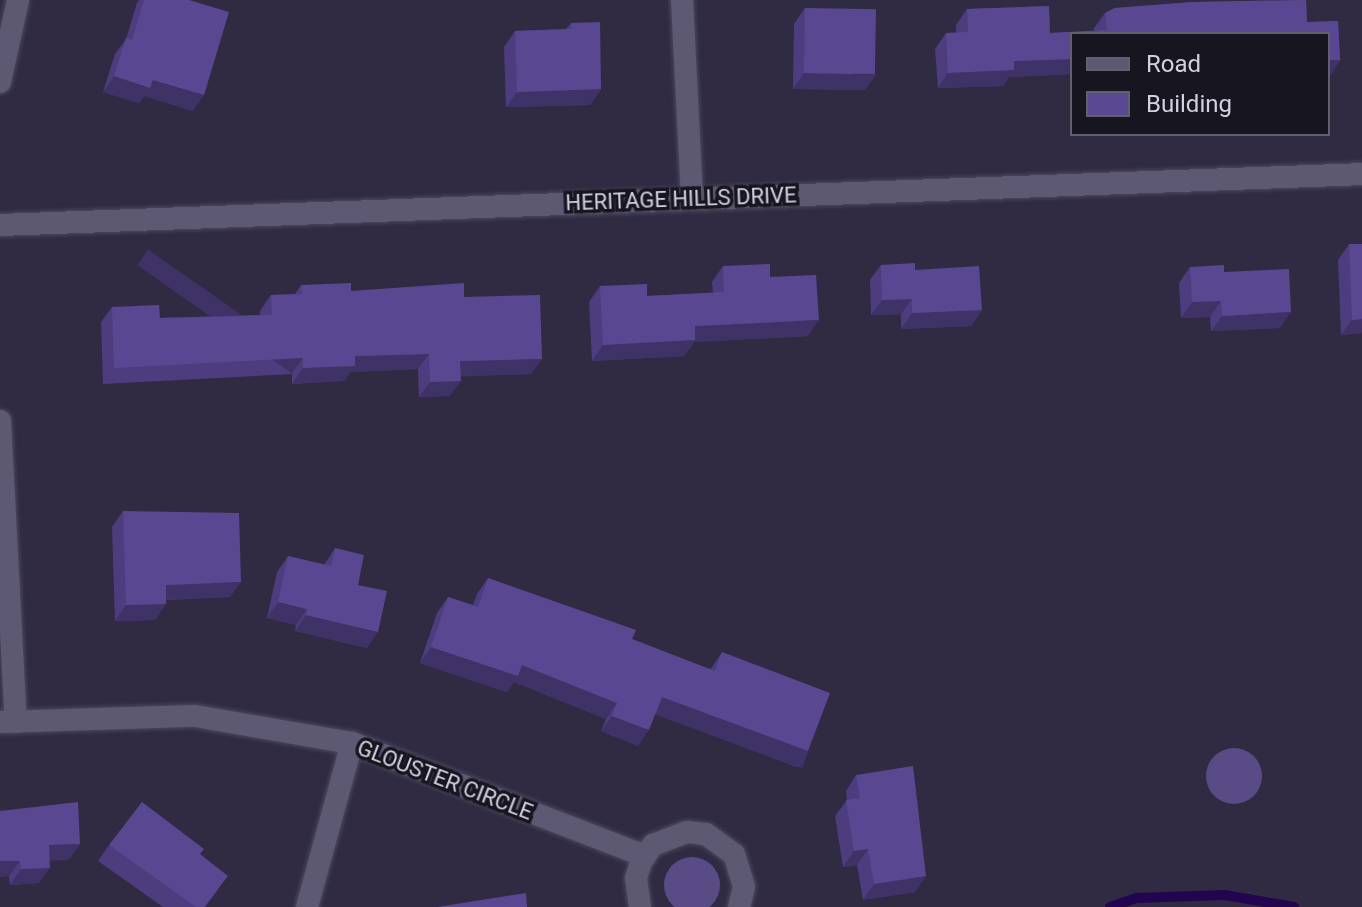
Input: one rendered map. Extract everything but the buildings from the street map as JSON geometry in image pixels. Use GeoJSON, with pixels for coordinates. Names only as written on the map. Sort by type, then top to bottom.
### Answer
{"type":"FeatureCollection","features":[{"type":"Feature","properties":{"kind":"street"},"geometry":{"type":"LineString","coordinates":[[0,82],[18,0]]}},
{"type":"Feature","properties":{"kind":"street"},"geometry":{"type":"LineString","coordinates":[[682,0],[692,198]]}},
{"type":"Feature","properties":{"kind":"street","name":"HERITAGE HILLS DRIVE"},"geometry":{"type":"LineString","coordinates":[[0,225],[1362,174]]}},
{"type":"Feature","properties":{"kind":"street"},"geometry":{"type":"LineString","coordinates":[[0,421],[8,722]]}},
{"type":"Feature","properties":{"kind":"street","name":"GLOUSTER CIRCLE"},"geometry":{"type":"LineString","coordinates":[[8,722],[195,716],[352,743],[645,856]]}},
{"type":"Feature","properties":{"kind":"street"},"geometry":{"type":"LineString","coordinates":[[307,907],[352,743]]}},
{"type":"Feature","properties":{"kind":"street"},"geometry":{"type":"LineString","coordinates":[[640,907],[636,878],[645,856],[669,836],[687,832],[721,842],[741,869],[739,907]]}},
{"type":"Feature","properties":{"kind":"shaded area"},"geometry":{"type":"Polygon","coordinates":[[[1234,748],[1254,756],[1262,776],[1254,796],[1234,804],[1214,796],[1206,776],[1214,756],[1234,748]]]}},
{"type":"Feature","properties":{"kind":"shaded area"},"geometry":{"type":"Polygon","coordinates":[[[692,857],[703,860],[717,874],[720,885],[717,896],[706,908],[678,908],[667,896],[664,885],[667,874],[681,860],[692,857]]]}},
{"type":"Feature","properties":{"kind":"waterway"},"geometry":{"type":"LineString","coordinates":[[1110,907],[1136,898],[1225,895],[1294,907]]}}]}
